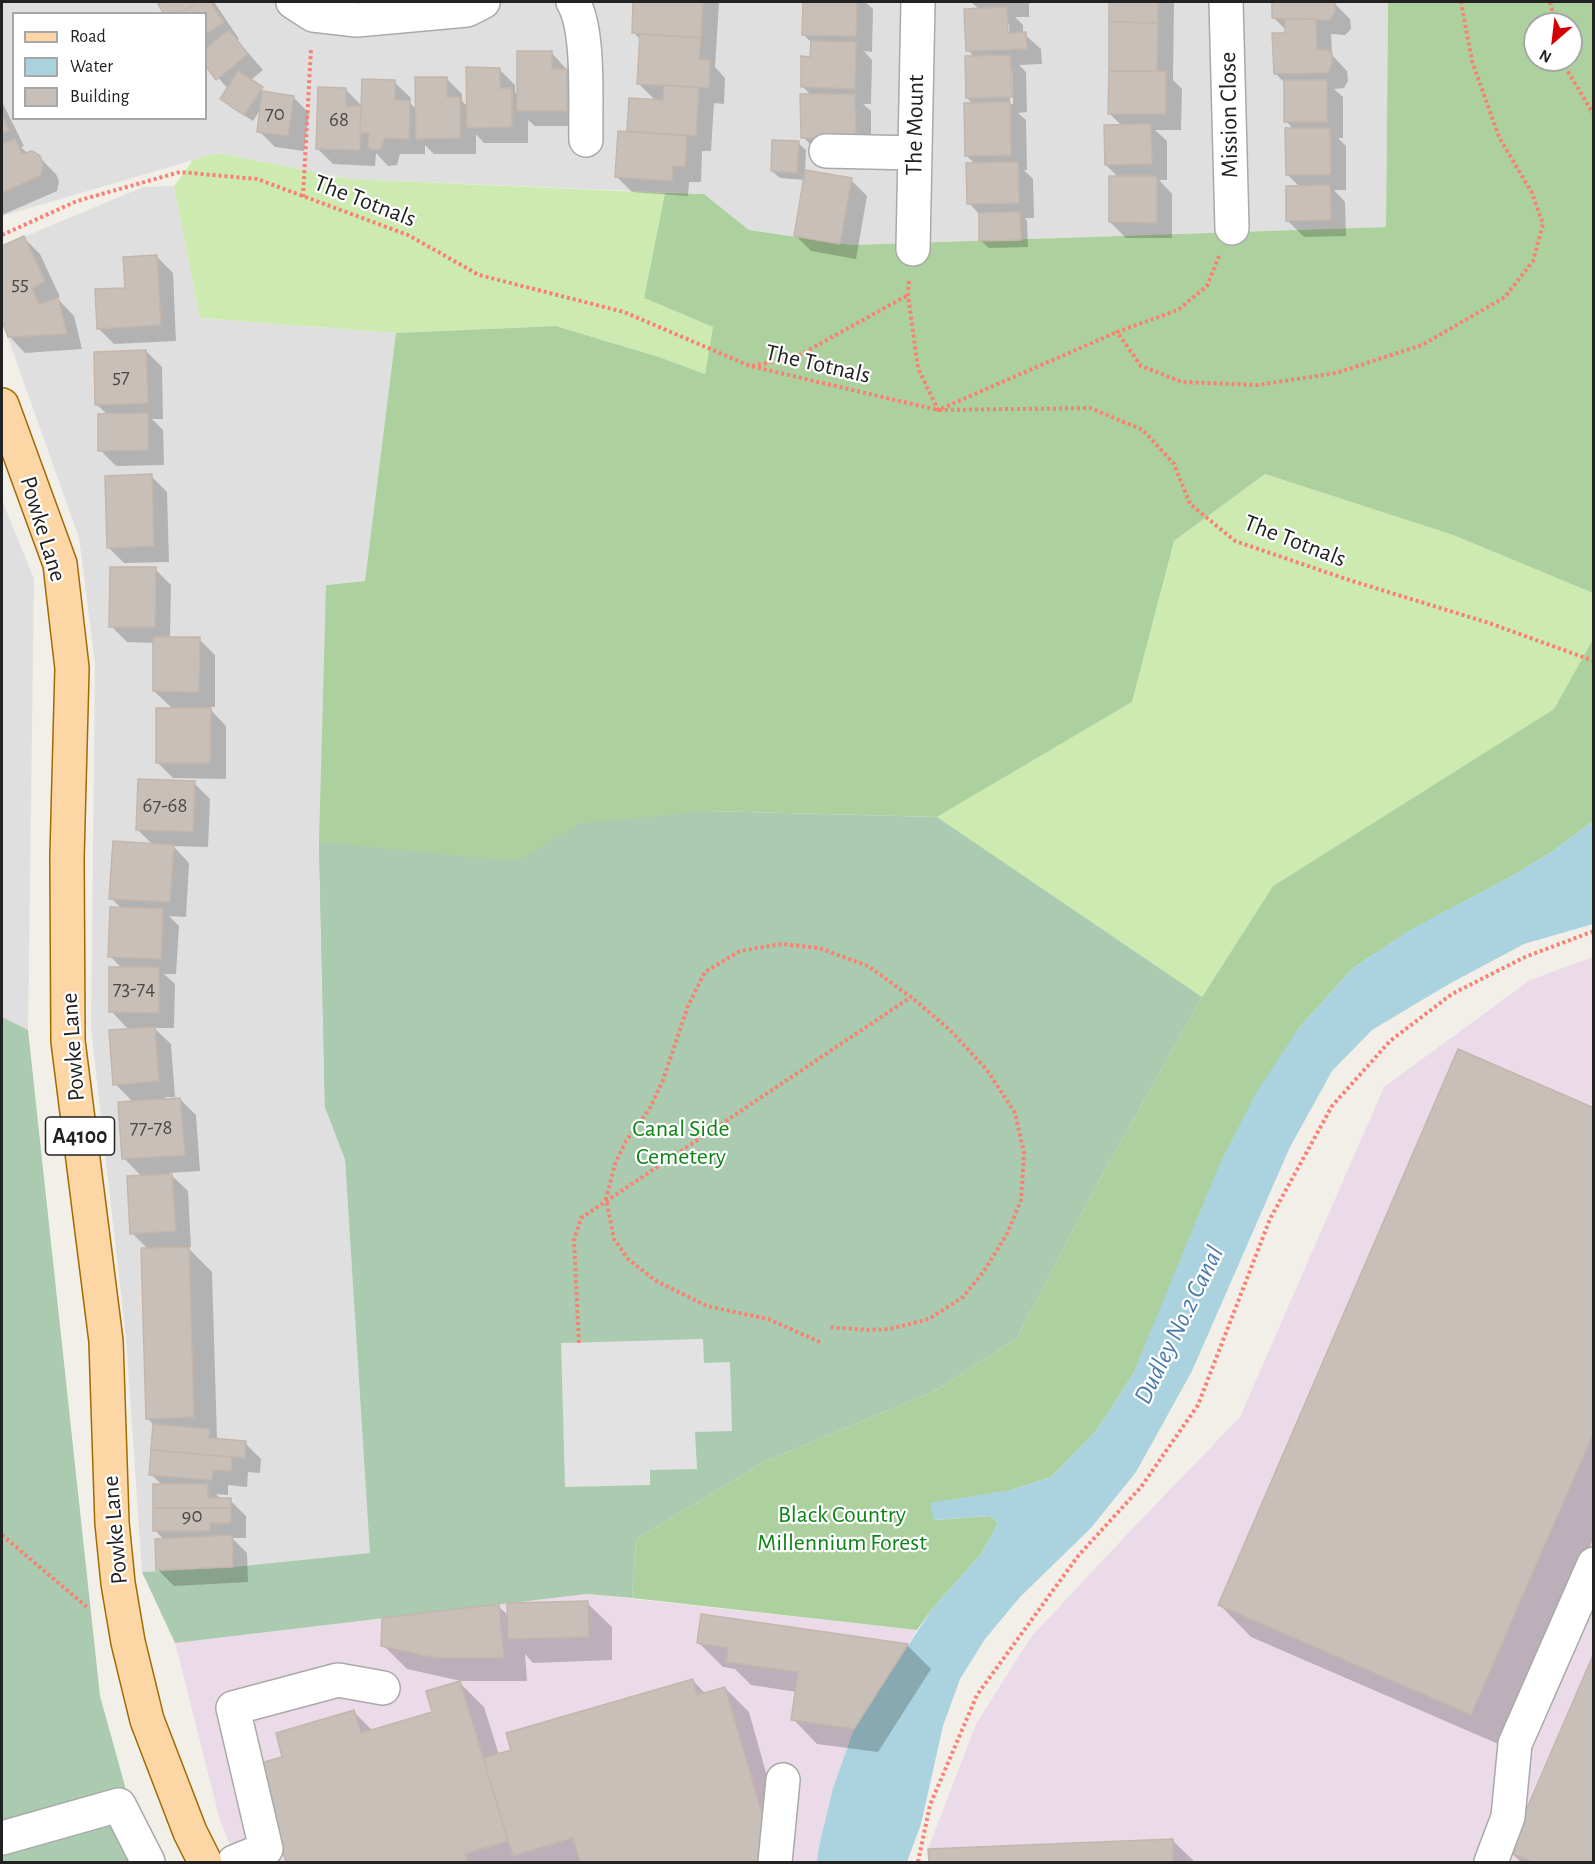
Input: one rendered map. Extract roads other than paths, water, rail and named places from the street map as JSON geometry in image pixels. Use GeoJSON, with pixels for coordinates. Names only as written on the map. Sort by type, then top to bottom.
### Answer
{"type":"FeatureCollection","features":[{"type":"Feature","properties":{"kind":"main road","name":"Powke Lane"},"geometry":{"type":"LineString","coordinates":[[2,405],[60,564],[72,668],[67,856],[68,1041],[106,1341],[112,1523],[118,1583],[128,1642],[147,1720],[190,1832],[205,1863]]}},
{"type":"Feature","properties":{"kind":"street"},"geometry":{"type":"LineString","coordinates":[[303,8],[357,20],[467,10],[483,2]]}},
{"type":"Feature","properties":{"kind":"street"},"geometry":{"type":"LineString","coordinates":[[573,2],[579,12],[584,42],[586,140]]}},
{"type":"Feature","properties":{"kind":"street","name":"The Mount"},"geometry":{"type":"LineString","coordinates":[[913,249],[918,2]]}},
{"type":"Feature","properties":{"kind":"street","name":"Mission Close"},"geometry":{"type":"LineString","coordinates":[[1226,2],[1232,228]]}},
{"type":"Feature","properties":{"kind":"street"},"geometry":{"type":"LineString","coordinates":[[826,151],[915,153]]}},
{"type":"Feature","properties":{"kind":"street"},"geometry":{"type":"LineString","coordinates":[[1491,1863],[1508,1817],[1515,1744],[1593,1564]]}},
{"type":"Feature","properties":{"kind":"street"},"geometry":{"type":"LineString","coordinates":[[234,1863],[266,1849],[233,1708],[338,1680],[383,1688]]}},
{"type":"Feature","properties":{"kind":"street"},"geometry":{"type":"LineString","coordinates":[[775,1863],[783,1780]]}},
{"type":"Feature","properties":{"kind":"street"},"geometry":{"type":"LineString","coordinates":[[2,1838],[118,1804],[148,1863]]}},
{"type":"Feature","properties":{"kind":"water","name":"Dudley No.2 Canal"},"geometry":{"type":"Polygon","coordinates":[[[1593,821],[1593,924],[1524,944],[1449,984],[1372,1030],[1332,1071],[1290,1147],[1192,1371],[1136,1472],[1091,1528],[1020,1597],[985,1639],[960,1679],[943,1726],[921,1824],[907,1862],[817,1862],[833,1788],[854,1729],[932,1609],[982,1553],[998,1523],[990,1516],[934,1520],[930,1503],[1011,1490],[1051,1477],[1097,1430],[1133,1374],[1220,1163],[1256,1093],[1298,1029],[1353,968],[1408,931],[1510,877],[1553,851],[1593,821]]]}},
{"type":"Feature","properties":{"kind":"park label","name":"Canal Side Cemetery"},"geometry":{"type":"Point","coordinates":[681,1143]}},
{"type":"Feature","properties":{"kind":"park label","name":"Black Country Millennium Forest"},"geometry":{"type":"Point","coordinates":[842,1529]}}]}
